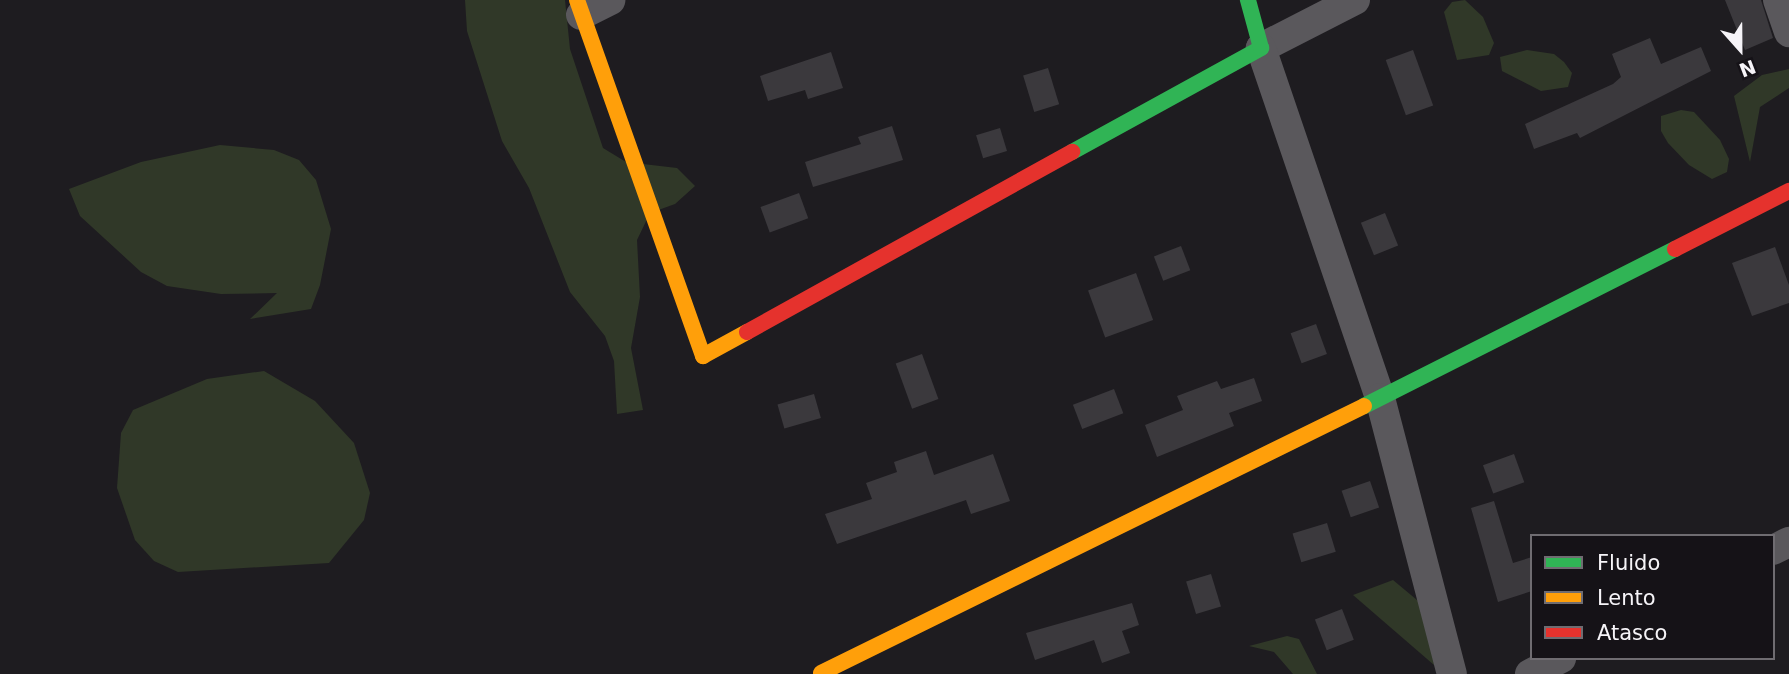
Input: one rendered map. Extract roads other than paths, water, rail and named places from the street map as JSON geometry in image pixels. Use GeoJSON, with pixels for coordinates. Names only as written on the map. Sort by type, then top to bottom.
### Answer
{"type":"FeatureCollection","features":[{"type":"Feature","properties":{"kind":"street"},"geometry":{"type":"LineString","coordinates":[[610,0],[579,7],[703,356],[1261,48],[1354,0]]}},
{"type":"Feature","properties":{"kind":"street"},"geometry":{"type":"LineString","coordinates":[[1248,0],[1261,48],[1380,398],[1452,674]]}},
{"type":"Feature","properties":{"kind":"street"},"geometry":{"type":"LineString","coordinates":[[1778,0],[1789,32]]}},
{"type":"Feature","properties":{"kind":"street"},"geometry":{"type":"LineString","coordinates":[[821,673],[1380,398],[1789,191]]}},
{"type":"Feature","properties":{"kind":"street"},"geometry":{"type":"LineString","coordinates":[[1530,674],[1557,660]]}}]}
